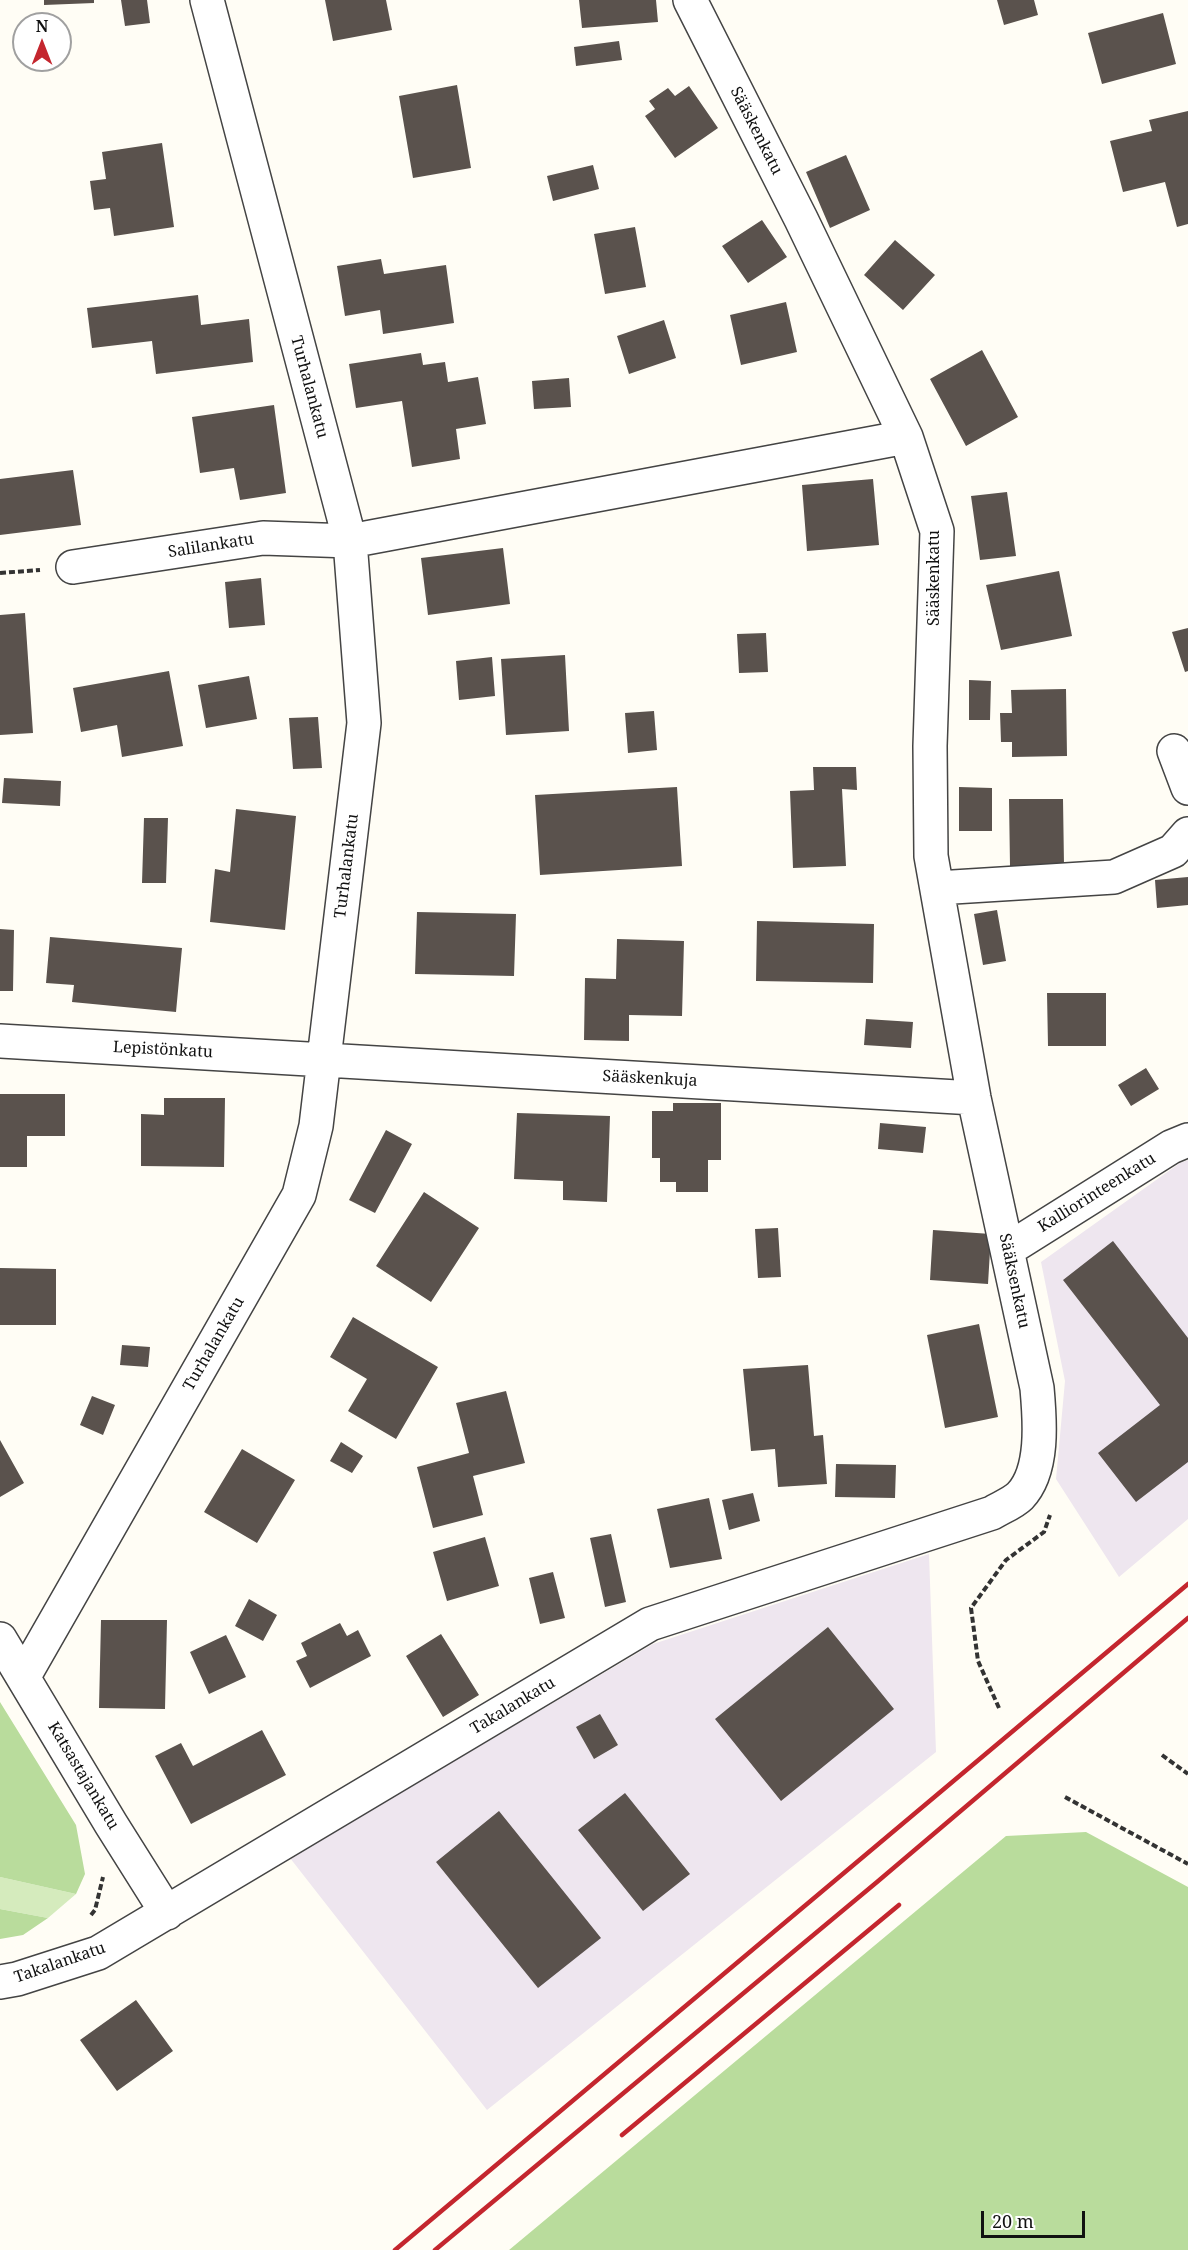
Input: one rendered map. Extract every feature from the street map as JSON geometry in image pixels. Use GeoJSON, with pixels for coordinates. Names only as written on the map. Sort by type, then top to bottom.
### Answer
{"type":"FeatureCollection","features":[{"type":"Feature","properties":{"kind":"street","name":"Turhalankatu"},"geometry":{"type":"LineString","coordinates":[[24,1676],[299,1195],[316,1126],[364,723],[350,541],[207,0]]}},
{"type":"Feature","properties":{"kind":"street","name":"Sääskenkatu"},"geometry":{"type":"LineString","coordinates":[[690,0],[801,219],[906,437],[937,531],[930,746],[931,855],[974,1098]]}},
{"type":"Feature","properties":{"kind":"street","name":"Salilankatu"},"geometry":{"type":"LineString","coordinates":[[73,567],[263,538],[350,541],[906,437]]}},
{"type":"Feature","properties":{"kind":"street"},"geometry":{"type":"LineString","coordinates":[[1174,751],[1188,788]]}},
{"type":"Feature","properties":{"kind":"street"},"geometry":{"type":"LineString","coordinates":[[937,888],[1114,878],[1173,851],[1188,834]]}},
{"type":"Feature","properties":{"kind":"street","name":"Lepistönkatu"},"geometry":{"type":"LineString","coordinates":[[0,1041],[325,1059]]}},
{"type":"Feature","properties":{"kind":"street","name":"Sääskenkuja"},"geometry":{"type":"LineString","coordinates":[[325,1059],[974,1098]]}},
{"type":"Feature","properties":{"kind":"street","name":"Sääksenkatu"},"geometry":{"type":"LineString","coordinates":[[974,1098],[1037,1388],[1040,1418],[1037,1467]]}},
{"type":"Feature","properties":{"kind":"street","name":"Kalliorinteenkatu"},"geometry":{"type":"LineString","coordinates":[[1007,1250],[1171,1147],[1188,1140]]}},
{"type":"Feature","properties":{"kind":"street","name":"Takalankatu"},"geometry":{"type":"LineString","coordinates":[[0,1982],[98,1953],[650,1624],[992,1513],[1020,1496],[1037,1467]]}},
{"type":"Feature","properties":{"kind":"street","name":"Katsastajankatu"},"geometry":{"type":"LineString","coordinates":[[0,1639],[167,1913]]}},
{"type":"Feature","properties":{"kind":"path"},"geometry":{"type":"LineString","coordinates":[[999,1708],[978,1662],[971,1608],[1006,1560],[1044,1532],[1055,1494],[1037,1467]]}},
{"type":"Feature","properties":{"kind":"path"},"geometry":{"type":"LineString","coordinates":[[1162,1755],[1188,1774]]}},
{"type":"Feature","properties":{"kind":"path"},"geometry":{"type":"LineString","coordinates":[[1065,1797],[1188,1864]]}},
{"type":"Feature","properties":{"kind":"path"},"geometry":{"type":"LineString","coordinates":[[87,1920],[95,1910],[106,1862],[111,1824]]}},
{"type":"Feature","properties":{"kind":"shaded area"},"geometry":{"type":"Polygon","coordinates":[[[1188,1160],[1188,1519],[1119,1577],[1056,1479],[1065,1381],[1041,1262],[1180,1163],[1188,1160]]]}},
{"type":"Feature","properties":{"kind":"shaded area"},"geometry":{"type":"Polygon","coordinates":[[[929,1554],[936,1752],[487,2110],[290,1858],[653,1644],[929,1554]]]}},
{"type":"Feature","properties":{"kind":"green space"},"geometry":{"type":"Polygon","coordinates":[[[0,1702],[76,1825],[85,1874],[76,1894],[0,1877],[0,1702]]]}},
{"type":"Feature","properties":{"kind":"green space"},"geometry":{"type":"Polygon","coordinates":[[[1086,1832],[1188,1887],[1188,2250],[509,2250],[1006,1836],[1086,1832]]]}},
{"type":"Feature","properties":{"kind":"green space"},"geometry":{"type":"Polygon","coordinates":[[[0,1877],[76,1894],[48,1918],[0,1909],[0,1877]]]}},
{"type":"Feature","properties":{"kind":"green space"},"geometry":{"type":"Polygon","coordinates":[[[0,1909],[48,1918],[23,1935],[0,1939],[0,1909]]]}},
{"type":"Feature","properties":{"kind":"building"},"geometry":{"type":"Polygon","coordinates":[[[44,0],[94,0],[94,3],[44,5],[44,0]]]}},
{"type":"Feature","properties":{"kind":"building"},"geometry":{"type":"Polygon","coordinates":[[[121,0],[147,0],[150,23],[125,26],[121,0]]]}},
{"type":"Feature","properties":{"kind":"building"},"geometry":{"type":"Polygon","coordinates":[[[325,0],[386,0],[392,30],[333,41],[325,0]]]}},
{"type":"Feature","properties":{"kind":"building"},"geometry":{"type":"Polygon","coordinates":[[[579,0],[656,0],[658,22],[582,28],[579,0]]]}},
{"type":"Feature","properties":{"kind":"building"},"geometry":{"type":"Polygon","coordinates":[[[997,0],[1034,0],[1038,15],[1004,25],[997,0]]]}},
{"type":"Feature","properties":{"kind":"building"},"geometry":{"type":"Polygon","coordinates":[[[1163,13],[1176,64],[1102,84],[1088,33],[1163,13]]]}},
{"type":"Feature","properties":{"kind":"building"},"geometry":{"type":"Polygon","coordinates":[[[619,41],[622,60],[576,66],[574,47],[619,41]]]}},
{"type":"Feature","properties":{"kind":"building"},"geometry":{"type":"Polygon","coordinates":[[[457,85],[471,168],[413,178],[399,96],[457,85]]]}},
{"type":"Feature","properties":{"kind":"building"},"geometry":{"type":"Polygon","coordinates":[[[689,86],[718,128],[675,158],[645,116],[655,109],[649,101],[668,88],[675,96],[689,86]]]}},
{"type":"Feature","properties":{"kind":"building"},"geometry":{"type":"Polygon","coordinates":[[[1188,111],[1188,224],[1177,227],[1165,182],[1123,192],[1110,141],[1152,131],[1149,120],[1188,111]]]}},
{"type":"Feature","properties":{"kind":"building"},"geometry":{"type":"Polygon","coordinates":[[[162,143],[174,227],[114,236],[110,208],[94,210],[90,181],[106,179],[102,152],[162,143]]]}},
{"type":"Feature","properties":{"kind":"building"},"geometry":{"type":"Polygon","coordinates":[[[846,155],[870,210],[830,228],[806,172],[846,155]]]}},
{"type":"Feature","properties":{"kind":"building"},"geometry":{"type":"Polygon","coordinates":[[[593,165],[599,189],[553,201],[547,176],[593,165]]]}},
{"type":"Feature","properties":{"kind":"building"},"geometry":{"type":"Polygon","coordinates":[[[762,220],[787,257],[748,283],[722,246],[762,220]]]}},
{"type":"Feature","properties":{"kind":"building"},"geometry":{"type":"Polygon","coordinates":[[[635,227],[646,287],[605,294],[594,234],[635,227]]]}},
{"type":"Feature","properties":{"kind":"building"},"geometry":{"type":"Polygon","coordinates":[[[895,240],[935,275],[903,310],[864,275],[895,240]]]}},
{"type":"Feature","properties":{"kind":"building"},"geometry":{"type":"Polygon","coordinates":[[[381,259],[384,274],[446,265],[454,323],[383,334],[380,310],[345,316],[337,266],[381,259]]]}},
{"type":"Feature","properties":{"kind":"building"},"geometry":{"type":"Polygon","coordinates":[[[198,295],[201,325],[249,319],[253,362],[156,374],[152,341],[92,348],[87,308],[198,295]]]}},
{"type":"Feature","properties":{"kind":"building"},"geometry":{"type":"Polygon","coordinates":[[[786,302],[797,352],[741,365],[730,315],[786,302]]]}},
{"type":"Feature","properties":{"kind":"building"},"geometry":{"type":"Polygon","coordinates":[[[664,320],[676,358],[629,374],[617,336],[664,320]]]}},
{"type":"Feature","properties":{"kind":"building"},"geometry":{"type":"Polygon","coordinates":[[[982,350],[1018,417],[966,446],[930,379],[982,350]]]}},
{"type":"Feature","properties":{"kind":"building"},"geometry":{"type":"Polygon","coordinates":[[[421,353],[423,365],[445,362],[448,382],[478,377],[486,424],[456,429],[460,459],[412,467],[402,401],[356,408],[349,364],[421,353]]]}},
{"type":"Feature","properties":{"kind":"building"},"geometry":{"type":"Polygon","coordinates":[[[569,378],[571,407],[534,409],[532,381],[569,378]]]}},
{"type":"Feature","properties":{"kind":"building"},"geometry":{"type":"Polygon","coordinates":[[[274,405],[286,493],[240,500],[234,468],[200,473],[192,417],[274,405]]]}},
{"type":"Feature","properties":{"kind":"building"},"geometry":{"type":"Polygon","coordinates":[[[73,470],[81,525],[0,535],[0,479],[73,470]]]}},
{"type":"Feature","properties":{"kind":"building"},"geometry":{"type":"Polygon","coordinates":[[[873,479],[879,545],[807,551],[802,485],[873,479]]]}},
{"type":"Feature","properties":{"kind":"building"},"geometry":{"type":"Polygon","coordinates":[[[1007,492],[1016,556],[980,560],[971,496],[1007,492]]]}},
{"type":"Feature","properties":{"kind":"building"},"geometry":{"type":"Polygon","coordinates":[[[503,548],[510,604],[428,615],[421,558],[503,548]]]}},
{"type":"Feature","properties":{"kind":"building"},"geometry":{"type":"Polygon","coordinates":[[[1059,571],[1072,636],[1001,650],[986,585],[1059,571]]]}},
{"type":"Feature","properties":{"kind":"building"},"geometry":{"type":"Polygon","coordinates":[[[261,578],[265,625],[229,628],[225,582],[261,578]]]}},
{"type":"Feature","properties":{"kind":"building"},"geometry":{"type":"Polygon","coordinates":[[[25,613],[33,733],[0,735],[0,615],[25,613]]]}},
{"type":"Feature","properties":{"kind":"building"},"geometry":{"type":"Polygon","coordinates":[[[1188,628],[1188,671],[1185,672],[1172,632],[1188,628]]]}},
{"type":"Feature","properties":{"kind":"building"},"geometry":{"type":"Polygon","coordinates":[[[766,633],[768,672],[739,673],[737,634],[766,633]]]}},
{"type":"Feature","properties":{"kind":"building"},"geometry":{"type":"Polygon","coordinates":[[[565,655],[569,731],[506,735],[501,659],[565,655]]]}},
{"type":"Feature","properties":{"kind":"building"},"geometry":{"type":"Polygon","coordinates":[[[492,657],[495,696],[459,700],[456,661],[492,657]]]}},
{"type":"Feature","properties":{"kind":"building"},"geometry":{"type":"Polygon","coordinates":[[[169,671],[183,746],[122,757],[117,725],[81,732],[73,688],[169,671]]]}},
{"type":"Feature","properties":{"kind":"building"},"geometry":{"type":"Polygon","coordinates":[[[249,676],[257,719],[206,728],[198,685],[249,676]]]}},
{"type":"Feature","properties":{"kind":"building"},"geometry":{"type":"Polygon","coordinates":[[[969,680],[991,681],[990,720],[969,720],[969,680]]]}},
{"type":"Feature","properties":{"kind":"building"},"geometry":{"type":"Polygon","coordinates":[[[1066,689],[1067,756],[1012,757],[1012,742],[1001,742],[1000,713],[1012,713],[1011,690],[1066,689]]]}},
{"type":"Feature","properties":{"kind":"building"},"geometry":{"type":"Polygon","coordinates":[[[654,711],[657,750],[628,753],[625,713],[654,711]]]}},
{"type":"Feature","properties":{"kind":"building"},"geometry":{"type":"Polygon","coordinates":[[[318,717],[322,768],[293,769],[289,718],[318,717]]]}},
{"type":"Feature","properties":{"kind":"building"},"geometry":{"type":"Polygon","coordinates":[[[813,767],[856,767],[857,790],[842,789],[846,866],[793,868],[790,791],[814,790],[813,767]]]}},
{"type":"Feature","properties":{"kind":"building"},"geometry":{"type":"Polygon","coordinates":[[[4,778],[61,781],[60,806],[2,803],[4,778]]]}},
{"type":"Feature","properties":{"kind":"building"},"geometry":{"type":"Polygon","coordinates":[[[677,787],[682,866],[540,875],[535,795],[677,787]]]}},
{"type":"Feature","properties":{"kind":"building"},"geometry":{"type":"Polygon","coordinates":[[[959,787],[992,788],[992,831],[959,831],[959,787]]]}},
{"type":"Feature","properties":{"kind":"building"},"geometry":{"type":"Polygon","coordinates":[[[1009,799],[1063,799],[1064,865],[1010,866],[1009,799]]]}},
{"type":"Feature","properties":{"kind":"building"},"geometry":{"type":"Polygon","coordinates":[[[236,809],[296,816],[285,930],[210,922],[215,869],[230,872],[236,809]]]}},
{"type":"Feature","properties":{"kind":"building"},"geometry":{"type":"Polygon","coordinates":[[[144,818],[168,818],[166,883],[142,883],[144,818]]]}},
{"type":"Feature","properties":{"kind":"building"},"geometry":{"type":"Polygon","coordinates":[[[1188,877],[1188,905],[1157,908],[1155,880],[1188,877]]]}},
{"type":"Feature","properties":{"kind":"building"},"geometry":{"type":"Polygon","coordinates":[[[997,910],[1006,961],[983,965],[974,914],[997,910]]]}},
{"type":"Feature","properties":{"kind":"building"},"geometry":{"type":"Polygon","coordinates":[[[417,912],[516,914],[514,976],[415,974],[417,912]]]}},
{"type":"Feature","properties":{"kind":"building"},"geometry":{"type":"Polygon","coordinates":[[[757,921],[874,924],[873,983],[756,981],[757,921]]]}},
{"type":"Feature","properties":{"kind":"building"},"geometry":{"type":"Polygon","coordinates":[[[0,929],[14,930],[13,991],[0,991],[0,929]]]}},
{"type":"Feature","properties":{"kind":"building"},"geometry":{"type":"Polygon","coordinates":[[[50,937],[182,948],[176,1012],[72,1002],[74,985],[46,983],[50,937]]]}},
{"type":"Feature","properties":{"kind":"building"},"geometry":{"type":"Polygon","coordinates":[[[617,939],[684,941],[682,1016],[629,1015],[629,1041],[584,1040],[585,978],[616,979],[617,939]]]}},
{"type":"Feature","properties":{"kind":"building"},"geometry":{"type":"Polygon","coordinates":[[[1047,993],[1106,993],[1106,1046],[1048,1046],[1047,993]]]}},
{"type":"Feature","properties":{"kind":"building"},"geometry":{"type":"Polygon","coordinates":[[[866,1019],[913,1022],[911,1048],[864,1045],[866,1019]]]}},
{"type":"Feature","properties":{"kind":"building"},"geometry":{"type":"Polygon","coordinates":[[[1146,1068],[1159,1089],[1131,1106],[1118,1085],[1146,1068]]]}},
{"type":"Feature","properties":{"kind":"building"},"geometry":{"type":"Polygon","coordinates":[[[0,1094],[65,1094],[65,1136],[27,1136],[27,1167],[0,1167],[0,1094]]]}},
{"type":"Feature","properties":{"kind":"building"},"geometry":{"type":"Polygon","coordinates":[[[164,1098],[225,1098],[224,1167],[141,1166],[141,1114],[164,1115],[164,1098]]]}},
{"type":"Feature","properties":{"kind":"building"},"geometry":{"type":"Polygon","coordinates":[[[673,1103],[721,1103],[721,1160],[708,1160],[708,1192],[676,1192],[676,1182],[660,1182],[660,1158],[652,1158],[652,1111],[673,1111],[673,1103]]]}},
{"type":"Feature","properties":{"kind":"building"},"geometry":{"type":"Polygon","coordinates":[[[517,1113],[610,1116],[607,1202],[563,1200],[563,1181],[514,1179],[517,1113]]]}},
{"type":"Feature","properties":{"kind":"building"},"geometry":{"type":"Polygon","coordinates":[[[880,1123],[926,1127],[923,1153],[878,1149],[880,1123]]]}},
{"type":"Feature","properties":{"kind":"building"},"geometry":{"type":"Polygon","coordinates":[[[386,1130],[412,1144],[375,1213],[349,1200],[386,1130]]]}},
{"type":"Feature","properties":{"kind":"building"},"geometry":{"type":"Polygon","coordinates":[[[424,1192],[479,1228],[431,1302],[376,1266],[424,1192]]]}},
{"type":"Feature","properties":{"kind":"building"},"geometry":{"type":"Polygon","coordinates":[[[778,1228],[781,1277],[758,1278],[755,1229],[778,1228]]]}},
{"type":"Feature","properties":{"kind":"building"},"geometry":{"type":"Polygon","coordinates":[[[933,1230],[991,1234],[988,1284],[930,1280],[933,1230]]]}},
{"type":"Feature","properties":{"kind":"building"},"geometry":{"type":"Polygon","coordinates":[[[1113,1241],[1188,1338],[1188,1462],[1136,1502],[1098,1453],[1160,1405],[1063,1280],[1113,1241]]]}},
{"type":"Feature","properties":{"kind":"building"},"geometry":{"type":"Polygon","coordinates":[[[0,1268],[56,1269],[56,1325],[0,1325],[0,1268]]]}},
{"type":"Feature","properties":{"kind":"building"},"geometry":{"type":"Polygon","coordinates":[[[353,1317],[438,1367],[396,1439],[348,1411],[367,1379],[330,1357],[353,1317]]]}},
{"type":"Feature","properties":{"kind":"building"},"geometry":{"type":"Polygon","coordinates":[[[979,1324],[998,1417],[945,1428],[927,1335],[979,1324]]]}},
{"type":"Feature","properties":{"kind":"building"},"geometry":{"type":"Polygon","coordinates":[[[122,1345],[150,1347],[148,1367],[120,1365],[122,1345]]]}},
{"type":"Feature","properties":{"kind":"building"},"geometry":{"type":"Polygon","coordinates":[[[808,1365],[814,1436],[823,1435],[827,1484],[778,1487],[775,1449],[751,1451],[743,1369],[808,1365]]]}},
{"type":"Feature","properties":{"kind":"building"},"geometry":{"type":"Polygon","coordinates":[[[506,1391],[525,1463],[473,1476],[483,1515],[433,1528],[417,1467],[469,1453],[456,1403],[506,1391]]]}},
{"type":"Feature","properties":{"kind":"building"},"geometry":{"type":"Polygon","coordinates":[[[92,1396],[115,1405],[103,1435],[80,1425],[92,1396]]]}},
{"type":"Feature","properties":{"kind":"building"},"geometry":{"type":"Polygon","coordinates":[[[0,1440],[24,1483],[0,1497],[0,1440]]]}},
{"type":"Feature","properties":{"kind":"building"},"geometry":{"type":"Polygon","coordinates":[[[341,1442],[363,1456],[352,1473],[330,1461],[341,1442]]]}},
{"type":"Feature","properties":{"kind":"building"},"geometry":{"type":"Polygon","coordinates":[[[242,1449],[295,1480],[257,1543],[204,1512],[242,1449]]]}},
{"type":"Feature","properties":{"kind":"building"},"geometry":{"type":"Polygon","coordinates":[[[836,1464],[896,1465],[895,1498],[835,1497],[836,1464]]]}},
{"type":"Feature","properties":{"kind":"building"},"geometry":{"type":"Polygon","coordinates":[[[753,1493],[760,1521],[729,1530],[722,1500],[753,1493]]]}},
{"type":"Feature","properties":{"kind":"building"},"geometry":{"type":"Polygon","coordinates":[[[709,1498],[722,1559],[670,1568],[657,1509],[709,1498]]]}},
{"type":"Feature","properties":{"kind":"building"},"geometry":{"type":"Polygon","coordinates":[[[611,1534],[626,1602],[605,1607],[590,1538],[611,1534]]]}},
{"type":"Feature","properties":{"kind":"building"},"geometry":{"type":"Polygon","coordinates":[[[485,1537],[499,1586],[447,1601],[433,1552],[485,1537]]]}},
{"type":"Feature","properties":{"kind":"building"},"geometry":{"type":"Polygon","coordinates":[[[553,1572],[565,1618],[540,1624],[529,1578],[553,1572]]]}},
{"type":"Feature","properties":{"kind":"building"},"geometry":{"type":"Polygon","coordinates":[[[249,1599],[277,1615],[263,1641],[235,1626],[249,1599]]]}},
{"type":"Feature","properties":{"kind":"building"},"geometry":{"type":"Polygon","coordinates":[[[101,1620],[167,1620],[165,1709],[99,1708],[101,1620]]]}},
{"type":"Feature","properties":{"kind":"building"},"geometry":{"type":"Polygon","coordinates":[[[340,1623],[347,1636],[358,1630],[371,1656],[310,1688],[296,1661],[307,1656],[301,1643],[340,1623]]]}},
{"type":"Feature","properties":{"kind":"building"},"geometry":{"type":"Polygon","coordinates":[[[828,1627],[894,1709],[781,1801],[715,1719],[828,1627]]]}},
{"type":"Feature","properties":{"kind":"building"},"geometry":{"type":"Polygon","coordinates":[[[441,1634],[479,1695],[443,1717],[406,1656],[441,1634]]]}},
{"type":"Feature","properties":{"kind":"building"},"geometry":{"type":"Polygon","coordinates":[[[226,1635],[246,1677],[209,1694],[190,1652],[226,1635]]]}},
{"type":"Feature","properties":{"kind":"building"},"geometry":{"type":"Polygon","coordinates":[[[600,1714],[618,1745],[594,1759],[576,1727],[600,1714]]]}},
{"type":"Feature","properties":{"kind":"building"},"geometry":{"type":"Polygon","coordinates":[[[262,1730],[286,1775],[191,1824],[155,1756],[181,1743],[193,1766],[262,1730]]]}},
{"type":"Feature","properties":{"kind":"building"},"geometry":{"type":"Polygon","coordinates":[[[625,1793],[690,1874],[643,1911],[578,1830],[625,1793]]]}},
{"type":"Feature","properties":{"kind":"building"},"geometry":{"type":"Polygon","coordinates":[[[499,1811],[601,1938],[538,1988],[436,1862],[499,1811]]]}},
{"type":"Feature","properties":{"kind":"building"},"geometry":{"type":"Polygon","coordinates":[[[136,2000],[173,2051],[117,2091],[80,2040],[136,2000]]]}},
{"type":"Feature","properties":{"kind":"railway"},"geometry":{"type":"LineString","coordinates":[[395,2250],[1188,1584]]}},
{"type":"Feature","properties":{"kind":"railway"},"geometry":{"type":"LineString","coordinates":[[435,2250],[877,1882],[1188,1618]]}},
{"type":"Feature","properties":{"kind":"railway"},"geometry":{"type":"LineString","coordinates":[[622,2135],[899,1905]]}}]}
